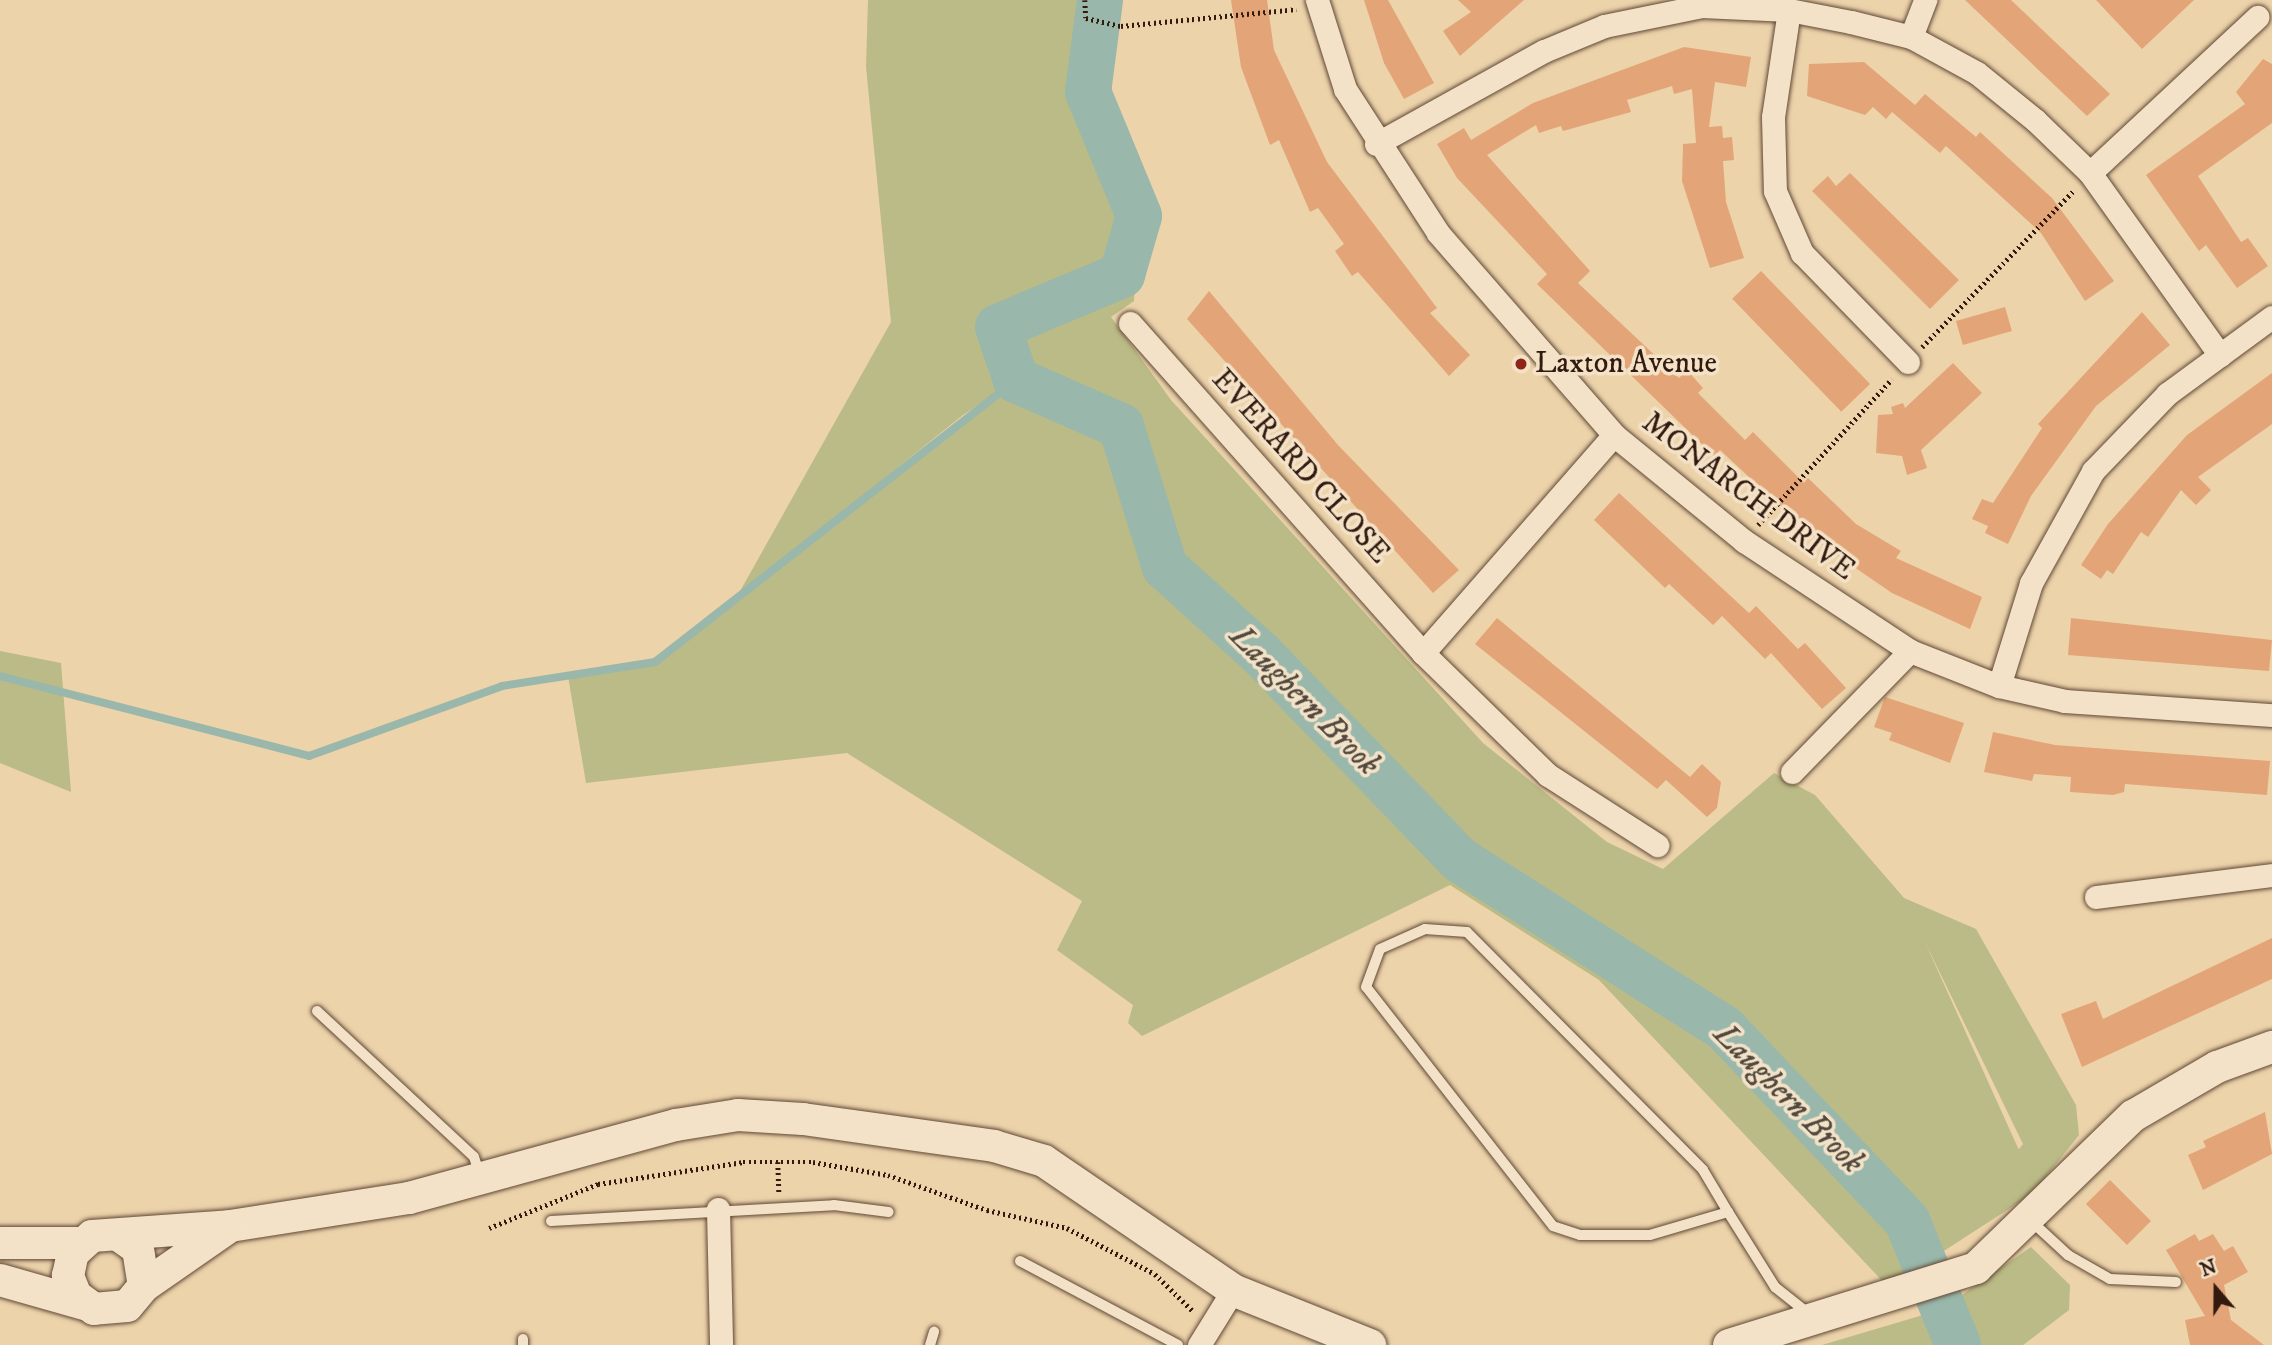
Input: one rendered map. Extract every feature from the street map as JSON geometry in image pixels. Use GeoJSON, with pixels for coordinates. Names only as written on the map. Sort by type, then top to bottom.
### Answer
{"type":"FeatureCollection","features":[{"type":"Feature","properties":{"kind":"main road"},"geometry":{"type":"LineString","coordinates":[[1729,1345],[1819,1322],[1976,1268],[2133,1116],[2217,1067],[2272,1047]]}},
{"type":"Feature","properties":{"kind":"main road"},"geometry":{"type":"LineString","coordinates":[[0,1243],[81,1243],[118,1235],[230,1226],[482,1181],[676,1125],[738,1115],[994,1146],[1044,1161],[1084,1183],[1233,1290],[1370,1345]]}},
{"type":"Feature","properties":{"kind":"main road"},"geometry":{"type":"LineString","coordinates":[[0,1280],[84,1304],[116,1310],[144,1286],[230,1226]]}},
{"type":"Feature","properties":{"kind":"main road"},"geometry":{"type":"LineString","coordinates":[[118,1235],[144,1260],[144,1286]]}},
{"type":"Feature","properties":{"kind":"main road"},"geometry":{"type":"LineString","coordinates":[[81,1243],[68,1276],[84,1304]]}},
{"type":"Feature","properties":{"kind":"street"},"geometry":{"type":"LineString","coordinates":[[1911,37],[1925,0]]}},
{"type":"Feature","properties":{"kind":"street","name":"MONARCH DRIVE"},"geometry":{"type":"LineString","coordinates":[[1318,4],[1331,59],[1376,144],[1482,289],[1614,435],[1807,587],[1910,651],[1998,686],[2065,701],[2272,715]]}},
{"type":"Feature","properties":{"kind":"street"},"geometry":{"type":"LineString","coordinates":[[1376,144],[1544,51],[1604,26],[1663,6],[1789,10],[1911,37],[1977,74],[2090,173],[2220,355]]}},
{"type":"Feature","properties":{"kind":"street"},"geometry":{"type":"LineString","coordinates":[[1789,10],[1773,117],[1775,191],[1802,253],[1908,362]]}},
{"type":"Feature","properties":{"kind":"street"},"geometry":{"type":"LineString","coordinates":[[2090,173],[2258,17]]}},
{"type":"Feature","properties":{"kind":"street"},"geometry":{"type":"LineString","coordinates":[[1998,686],[2031,583],[2093,471],[2167,394],[2272,317]]}},
{"type":"Feature","properties":{"kind":"street","name":"EVERARD CLOSE"},"geometry":{"type":"LineString","coordinates":[[1130,323],[1423,653],[1548,775],[1657,845]]}},
{"type":"Feature","properties":{"kind":"street"},"geometry":{"type":"LineString","coordinates":[[1423,653],[1614,435]]}},
{"type":"Feature","properties":{"kind":"street"},"geometry":{"type":"LineString","coordinates":[[1792,772],[1910,651]]}},
{"type":"Feature","properties":{"kind":"street"},"geometry":{"type":"LineString","coordinates":[[2096,897],[2272,875]]}},
{"type":"Feature","properties":{"kind":"street"},"geometry":{"type":"LineString","coordinates":[[718,1209],[721,1345]]}},
{"type":"Feature","properties":{"kind":"street"},"geometry":{"type":"LineString","coordinates":[[1199,1345],[1233,1290]]}},
{"type":"Feature","properties":{"kind":"lane"},"geometry":{"type":"LineString","coordinates":[[1728,1212],[1650,1235],[1580,1236],[1553,1226],[1366,986],[1380,949],[1425,929],[1467,932],[1703,1170],[1775,1287],[1819,1322]]}},
{"type":"Feature","properties":{"kind":"lane"},"geometry":{"type":"LineString","coordinates":[[317,1011],[474,1157],[482,1181]]}},
{"type":"Feature","properties":{"kind":"lane"},"geometry":{"type":"LineString","coordinates":[[551,1221],[779,1207],[889,1212]]}},
{"type":"Feature","properties":{"kind":"lane"},"geometry":{"type":"LineString","coordinates":[[2028,1218],[2100,1274],[2140,1284],[2176,1282]]}},
{"type":"Feature","properties":{"kind":"lane"},"geometry":{"type":"LineString","coordinates":[[1020,1261],[1178,1345]]}},
{"type":"Feature","properties":{"kind":"lane"},"geometry":{"type":"LineString","coordinates":[[930,1345],[934,1332]]}},
{"type":"Feature","properties":{"kind":"path"},"geometry":{"type":"LineString","coordinates":[[1085,0],[1086,18],[1121,26],[1318,4]]}},
{"type":"Feature","properties":{"kind":"path"},"geometry":{"type":"LineString","coordinates":[[778,1162],[779,1207]]}},
{"type":"Feature","properties":{"kind":"green space"},"geometry":{"type":"Polygon","coordinates":[[[868,0],[1100,0],[1088,92],[1139,216],[1134,301],[1111,317],[1171,400],[1483,743],[1607,842],[1663,869],[1774,773],[1815,795],[1904,898],[1976,929],[2076,1105],[2079,1135],[2032,1194],[1888,1287],[1599,980],[1450,885],[1142,1036],[1128,1023],[1133,1005],[1057,950],[1082,901],[847,753],[586,783],[568,676],[655,662],[739,593],[891,322],[866,67],[868,0]],[[1005,388],[963,415],[791,553],[792,553],[1005,388]],[[1924,940],[2018,1148],[2019,1149],[2023,1144],[1924,940]]]}},
{"type":"Feature","properties":{"kind":"green space"},"geometry":{"type":"Polygon","coordinates":[[[0,651],[61,663],[71,792],[0,763],[0,651]]]}},
{"type":"Feature","properties":{"kind":"green space"},"geometry":{"type":"Polygon","coordinates":[[[2031,1247],[2070,1285],[2069,1310],[2023,1345],[1822,1345],[1940,1310],[2031,1247]]]}},
{"type":"Feature","properties":{"kind":"building"},"geometry":{"type":"Polygon","coordinates":[[[1231,0],[1267,0],[1274,50],[1327,162],[1437,308],[1430,313],[1470,355],[1449,376],[1358,272],[1352,276],[1335,251],[1344,244],[1318,208],[1310,212],[1279,140],[1270,145],[1241,67],[1231,0]]]}},
{"type":"Feature","properties":{"kind":"building"},"geometry":{"type":"Polygon","coordinates":[[[1364,0],[1388,0],[1434,83],[1404,99],[1384,63],[1364,0]]]}},
{"type":"Feature","properties":{"kind":"building"},"geometry":{"type":"Polygon","coordinates":[[[1458,0],[1524,0],[1460,56],[1443,31],[1471,12],[1458,0]]]}},
{"type":"Feature","properties":{"kind":"building"},"geometry":{"type":"Polygon","coordinates":[[[1965,0],[2011,0],[2110,94],[2087,116],[1965,0]]]}},
{"type":"Feature","properties":{"kind":"building"},"geometry":{"type":"Polygon","coordinates":[[[2096,0],[2194,0],[2142,49],[2096,0]]]}},
{"type":"Feature","properties":{"kind":"building"},"geometry":{"type":"Polygon","coordinates":[[[1684,47],[1751,57],[1746,87],[1715,82],[1709,127],[1722,126],[1723,138],[1732,137],[1734,160],[1723,161],[1726,202],[1744,258],[1710,268],[1682,181],[1683,144],[1696,143],[1692,89],[1674,94],[1672,86],[1627,100],[1631,112],[1563,131],[1561,126],[1539,133],[1536,125],[1487,155],[1590,271],[1578,283],[1679,378],[1687,370],[1703,388],[1698,393],[1745,440],[1753,432],[1804,483],[1808,478],[1856,524],[1901,551],[1896,558],[1982,597],[1970,629],[1892,593],[1822,545],[1720,450],[1714,456],[1537,284],[1547,274],[1457,178],[1437,144],[1464,128],[1471,140],[1533,103],[1684,47]]]}},
{"type":"Feature","properties":{"kind":"building"},"geometry":{"type":"Polygon","coordinates":[[[2263,59],[2272,64],[2272,123],[2198,176],[2241,242],[2248,238],[2268,266],[2237,288],[2206,245],[2199,251],[2146,175],[2245,104],[2236,92],[2263,59]]]}},
{"type":"Feature","properties":{"kind":"building"},"geometry":{"type":"Polygon","coordinates":[[[1864,62],[1915,105],[1925,94],[1976,137],[1980,132],[2052,198],[2114,281],[2085,301],[2041,233],[1946,146],[1940,153],[1892,112],[1886,119],[1873,107],[1865,115],[1807,96],[1809,64],[1864,62]]]}},
{"type":"Feature","properties":{"kind":"building"},"geometry":{"type":"Polygon","coordinates":[[[1850,173],[1959,280],[1930,309],[1812,191],[1828,176],[1836,186],[1850,173]]]}},
{"type":"Feature","properties":{"kind":"building"},"geometry":{"type":"Polygon","coordinates":[[[1761,271],[1870,384],[1841,412],[1732,299],[1761,271]]]}},
{"type":"Feature","properties":{"kind":"building"},"geometry":{"type":"Polygon","coordinates":[[[1209,291],[1338,445],[1459,570],[1433,593],[1187,319],[1209,291]]]}},
{"type":"Feature","properties":{"kind":"building"},"geometry":{"type":"Polygon","coordinates":[[[2005,307],[2012,331],[1963,345],[1956,321],[2005,307]]]}},
{"type":"Feature","properties":{"kind":"building"},"geometry":{"type":"Polygon","coordinates":[[[2142,312],[2170,345],[2096,406],[2031,496],[2008,544],[1985,533],[1988,526],[1972,519],[1982,499],[1993,503],[2042,428],[2038,424],[2142,312]]]}},
{"type":"Feature","properties":{"kind":"building"},"geometry":{"type":"Polygon","coordinates":[[[1953,363],[1982,393],[1921,450],[1927,468],[1907,475],[1902,456],[1876,453],[1878,415],[1893,414],[1891,407],[1903,403],[1905,408],[1953,363]]]}},
{"type":"Feature","properties":{"kind":"building"},"geometry":{"type":"Polygon","coordinates":[[[2272,373],[2272,424],[2198,477],[2211,490],[2196,505],[2181,490],[2148,537],[2141,532],[2113,574],[2107,570],[2101,579],[2081,565],[2108,524],[2187,435],[2272,373]]]}},
{"type":"Feature","properties":{"kind":"building"},"geometry":{"type":"Polygon","coordinates":[[[1619,493],[1749,613],[1756,606],[1798,649],[1805,643],[1846,688],[1822,709],[1771,653],[1765,659],[1722,616],[1713,625],[1669,584],[1665,588],[1594,520],[1619,493]]]}},
{"type":"Feature","properties":{"kind":"building"},"geometry":{"type":"Polygon","coordinates":[[[1497,618],[1690,777],[1702,764],[1721,782],[1717,808],[1707,817],[1666,780],[1657,789],[1475,644],[1497,618]]]}},
{"type":"Feature","properties":{"kind":"building"},"geometry":{"type":"Polygon","coordinates":[[[2071,618],[2272,640],[2269,671],[2068,655],[2071,618]]]}},
{"type":"Feature","properties":{"kind":"building"},"geometry":{"type":"Polygon","coordinates":[[[1885,697],[1964,723],[1950,763],[1889,740],[1892,733],[1874,727],[1885,697]]]}},
{"type":"Feature","properties":{"kind":"building"},"geometry":{"type":"Polygon","coordinates":[[[1993,732],[2055,745],[2270,761],[2267,795],[2125,784],[2124,792],[2113,795],[2070,792],[2071,777],[2034,774],[2032,781],[1984,772],[1993,732]]]}},
{"type":"Feature","properties":{"kind":"building"},"geometry":{"type":"Polygon","coordinates":[[[2272,938],[2272,979],[2082,1067],[2061,1014],[2096,1001],[2103,1019],[2272,938]]]}},
{"type":"Feature","properties":{"kind":"building"},"geometry":{"type":"Polygon","coordinates":[[[2265,1112],[2272,1154],[2203,1190],[2188,1155],[2206,1147],[2203,1141],[2265,1112]]]}},
{"type":"Feature","properties":{"kind":"building"},"geometry":{"type":"Polygon","coordinates":[[[2110,1180],[2151,1221],[2127,1245],[2086,1204],[2110,1180]]]}},
{"type":"Feature","properties":{"kind":"building"},"geometry":{"type":"Polygon","coordinates":[[[2195,1234],[2199,1241],[2213,1234],[2224,1251],[2233,1246],[2248,1272],[2224,1285],[2231,1320],[2264,1345],[2190,1345],[2185,1320],[2205,1316],[2166,1250],[2195,1234]]]}},
{"type":"Feature","properties":{"kind":"waterway","name":"Laughern Brook"},"geometry":{"type":"LineString","coordinates":[[1100,0],[1088,92],[1139,216],[1122,275],[998,327],[1016,380],[1121,426],[1165,567],[1260,653],[1460,860],[1725,1029],[1907,1221],[1958,1345]]}},
{"type":"Feature","properties":{"kind":"waterway"},"geometry":{"type":"LineString","coordinates":[[0,676],[309,756],[502,686],[655,662],[1016,380]]}},
{"type":"Feature","properties":{"kind":"place","name":"Laxton Avenue"},"geometry":{"type":"Point","coordinates":[1521,364]}}]}
